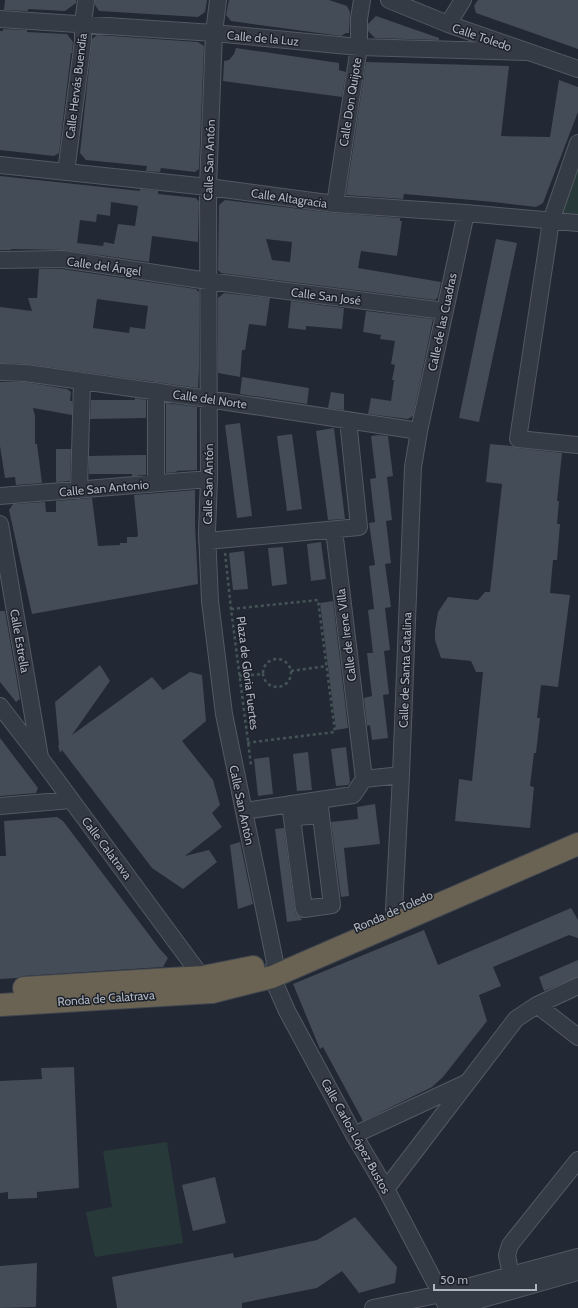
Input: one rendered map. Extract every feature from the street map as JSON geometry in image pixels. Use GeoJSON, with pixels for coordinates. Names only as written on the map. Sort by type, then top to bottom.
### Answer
{"type":"FeatureCollection","features":[{"type":"Feature","properties":{"kind":"highway","name":"Ronda de Toledo"},"geometry":{"type":"LineString","coordinates":[[274,970],[394,910],[578,831]]}},
{"type":"Feature","properties":{"kind":"highway","name":"Ronda de Toledo"},"geometry":{"type":"LineString","coordinates":[[208,985],[274,970],[578,844]]}},
{"type":"Feature","properties":{"kind":"highway","name":"Ronda de Calatrava"},"geometry":{"type":"LineString","coordinates":[[0,990],[151,980],[208,985]]}},
{"type":"Feature","properties":{"kind":"highway","name":"Ronda de Calatrava"},"geometry":{"type":"LineString","coordinates":[[0,1005],[208,985]]}},
{"type":"Feature","properties":{"kind":"street","name":"Calle Hervás Buendía"},"geometry":{"type":"LineString","coordinates":[[66,172],[83,41],[82,24],[86,0]]}},
{"type":"Feature","properties":{"kind":"street","name":"Calle San Antón"},"geometry":{"type":"LineString","coordinates":[[218,0],[214,33],[208,187],[209,479],[207,541],[210,601],[224,714],[274,970]]}},
{"type":"Feature","properties":{"kind":"street","name":"Calle Don Quijote"},"geometry":{"type":"LineString","coordinates":[[334,204],[359,47],[359,18],[362,0]]}},
{"type":"Feature","properties":{"kind":"street","name":"Calle Toledo"},"geometry":{"type":"LineString","coordinates":[[389,0],[448,24],[578,69]]}},
{"type":"Feature","properties":{"kind":"street"},"geometry":{"type":"LineString","coordinates":[[448,24],[463,0]]}},
{"type":"Feature","properties":{"kind":"street","name":"Calle de la Luz"},"geometry":{"type":"LineString","coordinates":[[0,18],[214,33],[359,47],[526,52]]}},
{"type":"Feature","properties":{"kind":"street"},"geometry":{"type":"LineString","coordinates":[[578,144],[551,221],[518,439],[578,446]]}},
{"type":"Feature","properties":{"kind":"street","name":"Calle Altagracia"},"geometry":{"type":"LineString","coordinates":[[0,165],[208,187],[334,204],[466,213],[578,223]]}},
{"type":"Feature","properties":{"kind":"street","name":"Calle de las Cuadras"},"geometry":{"type":"LineString","coordinates":[[419,431],[466,213]]}},
{"type":"Feature","properties":{"kind":"street","name":"Calle del Ángel"},"geometry":{"type":"LineString","coordinates":[[0,260],[63,259],[208,281]]}},
{"type":"Feature","properties":{"kind":"street","name":"Calle San José"},"geometry":{"type":"LineString","coordinates":[[208,281],[445,311]]}},
{"type":"Feature","properties":{"kind":"street","name":"Calle del Norte"},"geometry":{"type":"LineString","coordinates":[[0,372],[26,373],[156,391],[419,431]]}},
{"type":"Feature","properties":{"kind":"street"},"geometry":{"type":"LineString","coordinates":[[79,490],[82,381]]}},
{"type":"Feature","properties":{"kind":"street"},"geometry":{"type":"LineString","coordinates":[[156,391],[156,483]]}},
{"type":"Feature","properties":{"kind":"street"},"geometry":{"type":"LineString","coordinates":[[207,541],[359,527],[348,420]]}},
{"type":"Feature","properties":{"kind":"street","name":"Calle de Santa Catalina"},"geometry":{"type":"LineString","coordinates":[[394,910],[401,775],[413,467],[419,431]]}},
{"type":"Feature","properties":{"kind":"street","name":"Calle San Antonio"},"geometry":{"type":"LineString","coordinates":[[0,496],[209,479]]}},
{"type":"Feature","properties":{"kind":"street","name":"Calle Estrella"},"geometry":{"type":"LineString","coordinates":[[0,524],[41,759]]}},
{"type":"Feature","properties":{"kind":"street","name":"Calle de Irene Villa"},"geometry":{"type":"LineString","coordinates":[[334,530],[364,779]]}},
{"type":"Feature","properties":{"kind":"street","name":"Calle Calatrava"},"geometry":{"type":"LineString","coordinates":[[0,706],[208,985]]}},
{"type":"Feature","properties":{"kind":"street"},"geometry":{"type":"LineString","coordinates":[[244,811],[291,811],[320,807],[354,795],[364,779],[401,775]]}},
{"type":"Feature","properties":{"kind":"street"},"geometry":{"type":"LineString","coordinates":[[0,806],[71,800]]}},
{"type":"Feature","properties":{"kind":"street"},"geometry":{"type":"LineString","coordinates":[[291,811],[304,909],[332,905],[320,807]]}},
{"type":"Feature","properties":{"kind":"street","name":"Calle Carlos López Bustos"},"geometry":{"type":"LineString","coordinates":[[274,970],[287,1011],[354,1135],[386,1189],[444,1301]]}},
{"type":"Feature","properties":{"kind":"street"},"geometry":{"type":"LineString","coordinates":[[386,1189],[516,1019],[537,1005],[578,986]]}},
{"type":"Feature","properties":{"kind":"street"},"geometry":{"type":"LineString","coordinates":[[537,1005],[578,1037]]}},
{"type":"Feature","properties":{"kind":"street"},"geometry":{"type":"LineString","coordinates":[[354,1135],[469,1081]]}},
{"type":"Feature","properties":{"kind":"street"},"geometry":{"type":"LineString","coordinates":[[511,1276],[507,1255],[510,1245],[578,1160]]}},
{"type":"Feature","properties":{"kind":"street"},"geometry":{"type":"LineString","coordinates":[[372,1308],[444,1301],[511,1276],[578,1257]]}},
{"type":"Feature","properties":{"kind":"street"},"geometry":{"type":"LineString","coordinates":[[451,1308],[578,1272]]}},
{"type":"Feature","properties":{"kind":"path"},"geometry":{"type":"LineString","coordinates":[[223,539],[231,609]]}},
{"type":"Feature","properties":{"kind":"path","name":"Plaza de Gloria Fuertes"},"geometry":{"type":"LineString","coordinates":[[318,600],[327,666],[335,732],[248,743],[231,609],[318,600]]}},
{"type":"Feature","properties":{"kind":"path"},"geometry":{"type":"LineString","coordinates":[[279,658],[288,664],[291,671],[290,680],[281,687],[270,685],[266,682],[263,674],[264,666],[268,661],[279,658]]}},
{"type":"Feature","properties":{"kind":"path"},"geometry":{"type":"LineString","coordinates":[[291,671],[327,666]]}},
{"type":"Feature","properties":{"kind":"path"},"geometry":{"type":"LineString","coordinates":[[239,676],[263,674]]}},
{"type":"Feature","properties":{"kind":"shaded area"},"geometry":{"type":"Polygon","coordinates":[[[578,158],[578,216],[559,213],[578,158]]]}},
{"type":"Feature","properties":{"kind":"shaded area"},"geometry":{"type":"Polygon","coordinates":[[[167,1142],[183,1243],[95,1257],[86,1212],[112,1207],[103,1151],[167,1142]]]}},
{"type":"Feature","properties":{"kind":"building"},"geometry":{"type":"Polygon","coordinates":[[[5,0],[76,0],[76,3],[65,11],[28,9],[28,11],[4,10],[5,0]]]}},
{"type":"Feature","properties":{"kind":"building"},"geometry":{"type":"Polygon","coordinates":[[[95,0],[207,0],[205,12],[198,17],[99,11],[95,5],[95,0]]]}},
{"type":"Feature","properties":{"kind":"building"},"geometry":{"type":"Polygon","coordinates":[[[229,0],[329,0],[347,6],[350,12],[349,33],[341,36],[231,21],[226,15],[229,0]]]}},
{"type":"Feature","properties":{"kind":"building"},"geometry":{"type":"Polygon","coordinates":[[[478,0],[578,0],[578,49],[476,13],[474,6],[478,0]]]}},
{"type":"Feature","properties":{"kind":"building"},"geometry":{"type":"Polygon","coordinates":[[[376,16],[439,38],[439,40],[375,38],[368,31],[368,24],[376,16]]]}},
{"type":"Feature","properties":{"kind":"building"},"geometry":{"type":"Polygon","coordinates":[[[3,29],[67,34],[73,42],[59,153],[54,156],[0,150],[0,31],[3,31],[3,29]]]}},
{"type":"Feature","properties":{"kind":"building"},"geometry":{"type":"Polygon","coordinates":[[[97,35],[198,42],[204,46],[199,169],[195,172],[161,168],[160,172],[146,171],[147,166],[86,160],[80,153],[92,39],[97,35]]]}},
{"type":"Feature","properties":{"kind":"building"},"geometry":{"type":"Polygon","coordinates":[[[236,48],[339,63],[339,70],[346,72],[342,97],[223,81],[224,61],[229,60],[234,54],[236,48]]]}},
{"type":"Feature","properties":{"kind":"building"},"geometry":{"type":"Polygon","coordinates":[[[366,62],[509,66],[501,136],[550,137],[559,80],[578,87],[578,112],[543,203],[536,207],[404,194],[403,199],[346,195],[366,62]]]}},
{"type":"Feature","properties":{"kind":"building"},"geometry":{"type":"Polygon","coordinates":[[[0,176],[140,191],[140,189],[158,191],[158,194],[196,198],[199,202],[198,242],[152,236],[149,262],[64,250],[0,250],[0,176]],[[111,202],[110,216],[97,214],[96,222],[80,220],[77,243],[103,246],[104,242],[114,244],[118,224],[135,226],[138,206],[111,202]]]}},
{"type":"Feature","properties":{"kind":"building"},"geometry":{"type":"Polygon","coordinates":[[[225,200],[334,213],[400,218],[400,221],[402,221],[397,256],[361,251],[358,268],[441,282],[438,297],[435,300],[221,273],[218,270],[219,205],[225,200]],[[266,239],[272,260],[290,262],[292,242],[266,239]]]}},
{"type":"Feature","properties":{"kind":"building"},"geometry":{"type":"Polygon","coordinates":[[[496,239],[517,243],[479,422],[459,418],[496,239]]]}},
{"type":"Feature","properties":{"kind":"building"},"geometry":{"type":"Polygon","coordinates":[[[39,269],[62,269],[196,289],[199,292],[198,388],[27,364],[0,363],[0,307],[32,311],[28,298],[37,298],[39,269]],[[97,299],[93,328],[129,333],[130,327],[145,329],[148,306],[97,299]]]}},
{"type":"Feature","properties":{"kind":"building"},"geometry":{"type":"Polygon","coordinates":[[[224,293],[270,298],[266,326],[249,324],[245,350],[242,350],[240,377],[218,373],[218,298],[224,293]]]}},
{"type":"Feature","properties":{"kind":"building"},"geometry":{"type":"Polygon","coordinates":[[[291,301],[344,308],[342,329],[306,326],[306,330],[288,328],[291,301]]]}},
{"type":"Feature","properties":{"kind":"building"},"geometry":{"type":"Polygon","coordinates":[[[366,311],[433,319],[413,416],[408,419],[368,414],[371,398],[391,401],[394,380],[392,380],[395,365],[391,364],[395,341],[380,339],[381,335],[363,332],[366,311]]]}},
{"type":"Feature","properties":{"kind":"building"},"geometry":{"type":"Polygon","coordinates":[[[242,377],[309,388],[307,404],[240,394],[242,377]]]}},
{"type":"Feature","properties":{"kind":"building"},"geometry":{"type":"Polygon","coordinates":[[[0,382],[25,382],[67,389],[71,392],[70,401],[72,401],[72,415],[33,408],[35,416],[35,444],[37,444],[42,483],[16,485],[15,477],[5,478],[0,446],[0,382]]]}},
{"type":"Feature","properties":{"kind":"building"},"geometry":{"type":"Polygon","coordinates":[[[331,392],[344,394],[344,410],[328,408],[331,392]]]}},
{"type":"Feature","properties":{"kind":"building"},"geometry":{"type":"Polygon","coordinates":[[[135,398],[146,400],[146,418],[90,419],[91,400],[135,400],[135,398]]]}},
{"type":"Feature","properties":{"kind":"building"},"geometry":{"type":"Polygon","coordinates":[[[166,403],[197,407],[197,470],[166,473],[166,403]]]}},
{"type":"Feature","properties":{"kind":"building"},"geometry":{"type":"Polygon","coordinates":[[[240,423],[252,516],[237,518],[225,425],[240,423]]]}},
{"type":"Feature","properties":{"kind":"building"},"geometry":{"type":"Polygon","coordinates":[[[334,428],[345,519],[328,520],[316,431],[334,428]]]}},
{"type":"Feature","properties":{"kind":"building"},"geometry":{"type":"Polygon","coordinates":[[[292,434],[302,509],[287,511],[277,436],[292,434]]]}},
{"type":"Feature","properties":{"kind":"building"},"geometry":{"type":"Polygon","coordinates":[[[371,436],[388,436],[393,476],[387,477],[392,520],[386,521],[391,563],[385,564],[391,607],[385,608],[390,650],[384,651],[389,694],[383,695],[388,738],[372,740],[370,725],[367,726],[364,698],[372,696],[367,653],[373,653],[368,610],[374,609],[369,566],[375,565],[369,523],[375,522],[370,479],[376,478],[371,436]]]}},
{"type":"Feature","properties":{"kind":"building"},"geometry":{"type":"Polygon","coordinates":[[[490,444],[562,453],[557,501],[559,501],[557,524],[560,524],[557,560],[553,560],[550,593],[570,595],[558,687],[541,685],[537,718],[540,718],[530,786],[534,787],[530,828],[455,821],[459,779],[472,781],[483,672],[476,672],[471,661],[441,658],[435,640],[438,612],[448,597],[478,600],[485,592],[490,592],[502,484],[486,482],[490,444]]]}},
{"type":"Feature","properties":{"kind":"building"},"geometry":{"type":"Polygon","coordinates":[[[56,449],[71,449],[70,481],[56,482],[56,449]]]}},
{"type":"Feature","properties":{"kind":"building"},"geometry":{"type":"Polygon","coordinates":[[[146,455],[146,475],[132,476],[132,474],[89,474],[89,456],[146,455]]]}},
{"type":"Feature","properties":{"kind":"building"},"geometry":{"type":"Polygon","coordinates":[[[195,490],[198,584],[32,614],[9,510],[13,504],[45,502],[46,512],[56,512],[56,501],[92,498],[98,546],[120,545],[120,543],[127,543],[127,537],[137,537],[138,535],[134,495],[195,490]]]}},
{"type":"Feature","properties":{"kind":"building"},"geometry":{"type":"Polygon","coordinates":[[[321,542],[326,579],[311,581],[307,544],[321,542]]]}},
{"type":"Feature","properties":{"kind":"building"},"geometry":{"type":"Polygon","coordinates":[[[283,547],[287,584],[272,586],[268,548],[283,547]]]}},
{"type":"Feature","properties":{"kind":"building"},"geometry":{"type":"Polygon","coordinates":[[[244,551],[248,589],[233,590],[229,553],[244,551]]]}},
{"type":"Feature","properties":{"kind":"building"},"geometry":{"type":"Polygon","coordinates":[[[333,601],[348,728],[336,730],[320,603],[333,601]]]}},
{"type":"Feature","properties":{"kind":"building"},"geometry":{"type":"Polygon","coordinates":[[[0,611],[5,611],[20,699],[16,702],[0,682],[0,611]]]}},
{"type":"Feature","properties":{"kind":"building"},"geometry":{"type":"Polygon","coordinates":[[[100,665],[110,681],[72,735],[152,677],[163,690],[190,672],[202,675],[206,721],[182,741],[213,780],[220,805],[212,813],[222,827],[185,856],[209,850],[217,862],[183,889],[152,868],[62,750],[60,753],[58,745],[55,702],[100,665]]]}},
{"type":"Feature","properties":{"kind":"building"},"geometry":{"type":"Polygon","coordinates":[[[0,738],[38,788],[36,793],[0,796],[0,738]]]}},
{"type":"Feature","properties":{"kind":"building"},"geometry":{"type":"Polygon","coordinates":[[[346,747],[350,782],[348,785],[336,786],[331,749],[346,747]]]}},
{"type":"Feature","properties":{"kind":"building"},"geometry":{"type":"Polygon","coordinates":[[[308,752],[312,790],[297,791],[293,754],[308,752]]]}},
{"type":"Feature","properties":{"kind":"building"},"geometry":{"type":"Polygon","coordinates":[[[269,757],[273,794],[258,796],[254,759],[269,757]]]}},
{"type":"Feature","properties":{"kind":"building"},"geometry":{"type":"Polygon","coordinates":[[[375,804],[380,844],[344,848],[349,896],[341,897],[331,822],[358,819],[357,807],[375,804]]]}},
{"type":"Feature","properties":{"kind":"building"},"geometry":{"type":"Polygon","coordinates":[[[57,817],[63,821],[168,958],[163,967],[23,976],[17,978],[0,979],[0,856],[6,856],[4,821],[57,817]]]}},
{"type":"Feature","properties":{"kind":"building"},"geometry":{"type":"Polygon","coordinates":[[[284,828],[295,910],[296,914],[302,920],[287,922],[275,829],[284,828]]]}},
{"type":"Feature","properties":{"kind":"building"},"geometry":{"type":"Polygon","coordinates":[[[240,842],[253,904],[238,909],[230,845],[240,842]]]}},
{"type":"Feature","properties":{"kind":"building"},"geometry":{"type":"Polygon","coordinates":[[[571,908],[578,920],[578,938],[569,935],[493,967],[501,986],[479,995],[487,1021],[443,1077],[432,1087],[363,1121],[323,1047],[320,1049],[293,984],[424,930],[438,965],[571,908]]]}},
{"type":"Feature","properties":{"kind":"building"},"geometry":{"type":"Polygon","coordinates":[[[578,960],[578,977],[544,991],[539,977],[578,960]]]}},
{"type":"Feature","properties":{"kind":"building"},"geometry":{"type":"Polygon","coordinates":[[[74,1067],[79,1188],[37,1192],[37,1198],[8,1199],[8,1192],[0,1193],[0,1081],[42,1079],[41,1068],[74,1067]]]}},
{"type":"Feature","properties":{"kind":"building"},"geometry":{"type":"Polygon","coordinates":[[[215,1177],[226,1223],[193,1231],[182,1185],[215,1177]]]}},
{"type":"Feature","properties":{"kind":"building"},"geometry":{"type":"Polygon","coordinates":[[[355,1217],[397,1267],[395,1283],[359,1293],[342,1271],[317,1288],[242,1303],[242,1308],[117,1308],[112,1277],[233,1253],[234,1258],[317,1240],[355,1217]]]}},
{"type":"Feature","properties":{"kind":"building"},"geometry":{"type":"Polygon","coordinates":[[[37,1263],[36,1307],[0,1308],[0,1266],[37,1263]]]}}]}
